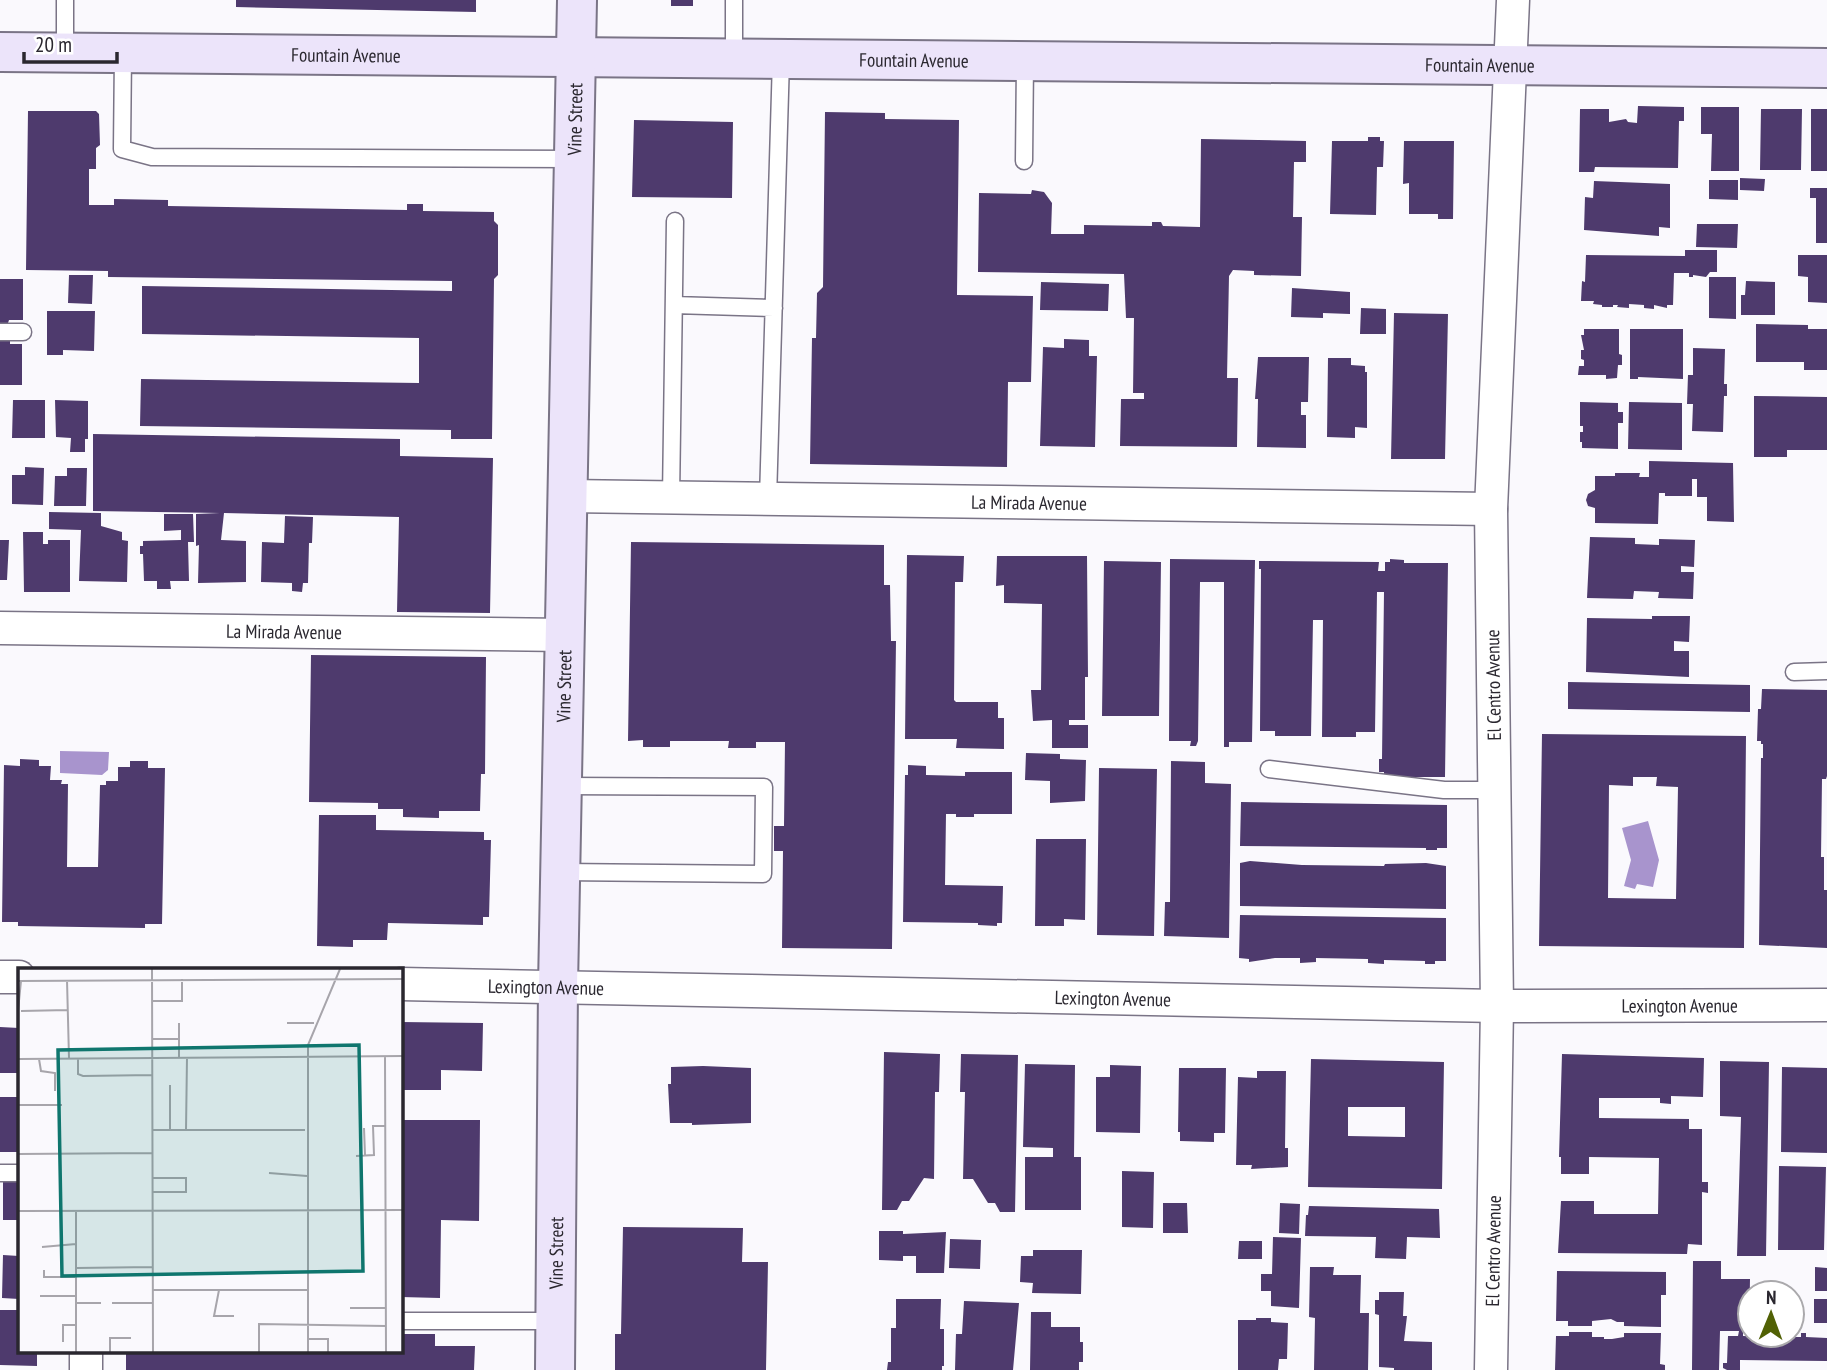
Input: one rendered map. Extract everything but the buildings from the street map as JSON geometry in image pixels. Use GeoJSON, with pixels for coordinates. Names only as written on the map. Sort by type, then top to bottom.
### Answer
{"type":"FeatureCollection","features":[{"type":"Feature","properties":{"kind":"street","name":"Vine Street"},"geometry":{"type":"LineString","coordinates":[[555,1370],[558,986],[577,0]]}},
{"type":"Feature","properties":{"kind":"street","name":"El Centro Avenue"},"geometry":{"type":"LineString","coordinates":[[1490,1370],[1497,1006],[1490,509],[1514,0]]}},
{"type":"Feature","properties":{"kind":"street","name":"Fountain Avenue"},"geometry":{"type":"LineString","coordinates":[[0,52],[1827,68]]}},
{"type":"Feature","properties":{"kind":"street","name":"La Mirada Avenue"},"geometry":{"type":"LineString","coordinates":[[567,496],[1490,509]]}},
{"type":"Feature","properties":{"kind":"street","name":"La Mirada Avenue"},"geometry":{"type":"LineString","coordinates":[[0,628],[566,635]]}},
{"type":"Feature","properties":{"kind":"street"},"geometry":{"type":"LineString","coordinates":[[0,977],[18,978]]}},
{"type":"Feature","properties":{"kind":"street","name":"Lexington Avenue"},"geometry":{"type":"LineString","coordinates":[[402,984],[1497,1006],[1827,1005]]}},
{"type":"Feature","properties":{"kind":"street"},"geometry":{"type":"LineString","coordinates":[[86,1352],[86,1370]]}},
{"type":"Feature","properties":{"kind":"lane"},"geometry":{"type":"LineString","coordinates":[[65,0],[65,52]]}},
{"type":"Feature","properties":{"kind":"lane"},"geometry":{"type":"LineString","coordinates":[[734,0],[734,58]]}},
{"type":"Feature","properties":{"kind":"lane"},"geometry":{"type":"LineString","coordinates":[[123,53],[122,149],[152,157],[574,159]]}},
{"type":"Feature","properties":{"kind":"lane"},"geometry":{"type":"LineString","coordinates":[[768,499],[781,59]]}},
{"type":"Feature","properties":{"kind":"lane"},"geometry":{"type":"LineString","coordinates":[[1024,161],[1025,61]]}},
{"type":"Feature","properties":{"kind":"lane"},"geometry":{"type":"LineString","coordinates":[[671,498],[675,221]]}},
{"type":"Feature","properties":{"kind":"lane"},"geometry":{"type":"LineString","coordinates":[[674,305],[774,308]]}},
{"type":"Feature","properties":{"kind":"lane"},"geometry":{"type":"LineString","coordinates":[[0,332],[23,332]]}},
{"type":"Feature","properties":{"kind":"lane"},"geometry":{"type":"LineString","coordinates":[[1794,672],[1827,671]]}},
{"type":"Feature","properties":{"kind":"lane"},"geometry":{"type":"LineString","coordinates":[[1269,769],[1430,789],[1494,790]]}},
{"type":"Feature","properties":{"kind":"lane"},"geometry":{"type":"LineString","coordinates":[[561,872],[763,874],[764,787],[563,786]]}},
{"type":"Feature","properties":{"kind":"lane"},"geometry":{"type":"LineString","coordinates":[[0,1173],[18,1173]]}},
{"type":"Feature","properties":{"kind":"lane"},"geometry":{"type":"LineString","coordinates":[[402,1321],[555,1321]]}},
{"type":"Feature","properties":{"kind":"shaded area"},"geometry":{"type":"Polygon","coordinates":[[[60,751],[109,752],[108,770],[102,775],[60,773],[60,751]]]}},
{"type":"Feature","properties":{"kind":"shaded area"},"geometry":{"type":"Polygon","coordinates":[[[1648,821],[1659,860],[1653,887],[1637,884],[1635,889],[1624,886],[1631,860],[1622,828],[1648,821]]]}}]}
